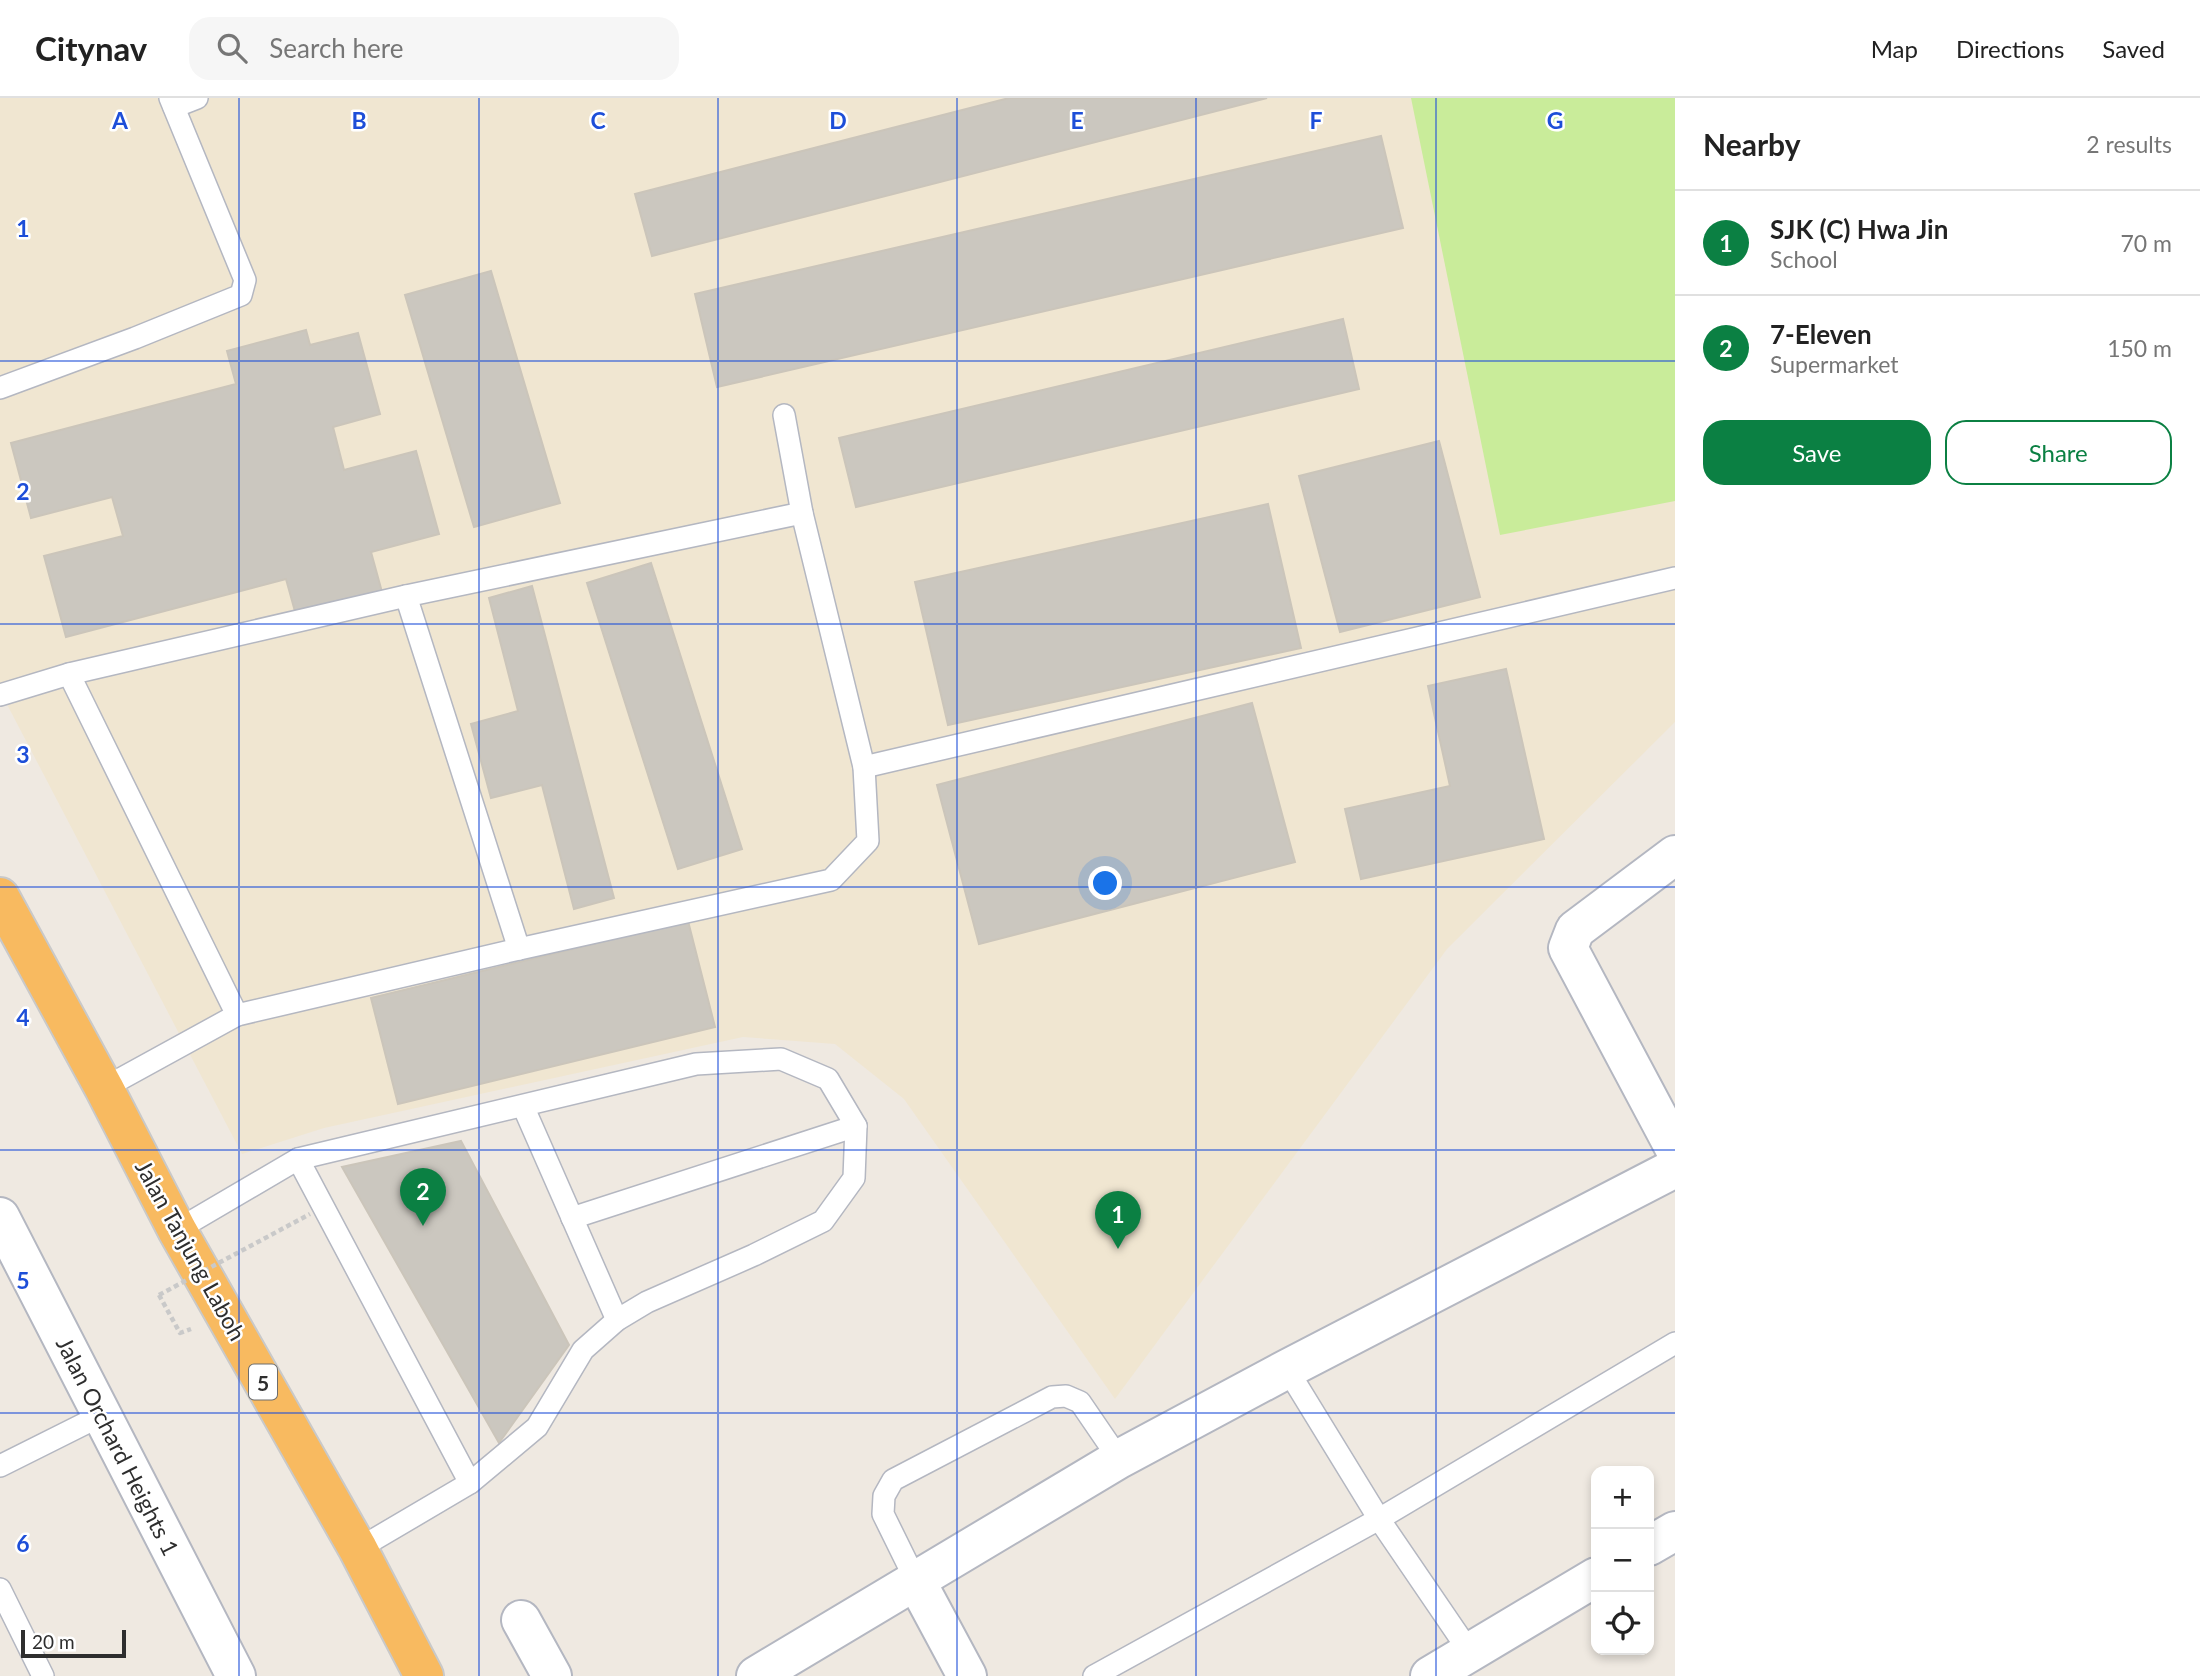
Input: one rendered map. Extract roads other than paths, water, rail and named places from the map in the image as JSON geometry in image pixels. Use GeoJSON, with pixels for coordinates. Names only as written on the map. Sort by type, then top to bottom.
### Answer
{"type":"FeatureCollection","features":[{"type":"Feature","properties":{"kind":"highway","name":"Jalan Tanjung Laboh"},"geometry":{"type":"LineString","coordinates":[[0,897],[104,1088],[177,1230],[358,1549],[424,1676]]}},
{"type":"Feature","properties":{"kind":"street"},"geometry":{"type":"LineString","coordinates":[[1674,858],[1575,930],[1568,948],[1675,1149]]}},
{"type":"Feature","properties":{"kind":"street"},"geometry":{"type":"LineString","coordinates":[[756,1676],[1119,1459],[1675,1168]]}},
{"type":"Feature","properties":{"kind":"street","name":"Jalan Orchard Heights 1"},"geometry":{"type":"LineString","coordinates":[[0,1217],[236,1676]]}},
{"type":"Feature","properties":{"kind":"street"},"geometry":{"type":"LineString","coordinates":[[1654,1543],[1675,1531]]}},
{"type":"Feature","properties":{"kind":"street"},"geometry":{"type":"LineString","coordinates":[[1430,1676],[1591,1580]]}},
{"type":"Feature","properties":{"kind":"street"},"geometry":{"type":"LineString","coordinates":[[916,1581],[967,1676]]}},
{"type":"Feature","properties":{"kind":"street"},"geometry":{"type":"LineString","coordinates":[[521,1620],[551,1676]]}},
{"type":"Feature","properties":{"kind":"lane"},"geometry":{"type":"LineString","coordinates":[[0,388],[241,295],[245,280],[172,103],[197,98]]}},
{"type":"Feature","properties":{"kind":"lane"},"geometry":{"type":"LineString","coordinates":[[104,1088],[237,1015],[831,880],[868,841],[864,767],[802,513],[784,415]]}},
{"type":"Feature","properties":{"kind":"lane"},"geometry":{"type":"LineString","coordinates":[[0,695],[69,674],[406,596],[802,513]]}},
{"type":"Feature","properties":{"kind":"lane"},"geometry":{"type":"LineString","coordinates":[[864,767],[1675,578]]}},
{"type":"Feature","properties":{"kind":"lane"},"geometry":{"type":"LineString","coordinates":[[406,596],[519,949]]}},
{"type":"Feature","properties":{"kind":"lane"},"geometry":{"type":"LineString","coordinates":[[69,674],[237,1015]]}},
{"type":"Feature","properties":{"kind":"lane"},"geometry":{"type":"LineString","coordinates":[[177,1230],[298,1159],[696,1064],[781,1059],[828,1079],[856,1126],[854,1178],[823,1221],[647,1302],[617,1320],[583,1350],[537,1427],[470,1483],[358,1549]]}},
{"type":"Feature","properties":{"kind":"lane"},"geometry":{"type":"LineString","coordinates":[[523,1106],[617,1320]]}},
{"type":"Feature","properties":{"kind":"lane"},"geometry":{"type":"LineString","coordinates":[[572,1218],[856,1126]]}},
{"type":"Feature","properties":{"kind":"lane"},"geometry":{"type":"LineString","coordinates":[[298,1159],[470,1483]]}},
{"type":"Feature","properties":{"kind":"lane"},"geometry":{"type":"LineString","coordinates":[[1094,1676],[1379,1519],[1675,1343]]}},
{"type":"Feature","properties":{"kind":"lane"},"geometry":{"type":"LineString","coordinates":[[1287,1369],[1379,1519],[1469,1651]]}},
{"type":"Feature","properties":{"kind":"lane"},"geometry":{"type":"LineString","coordinates":[[916,1581],[883,1514],[884,1496],[893,1480],[1052,1397],[1066,1396],[1080,1402],[1119,1459]]}},
{"type":"Feature","properties":{"kind":"lane"},"geometry":{"type":"LineString","coordinates":[[0,1466],[102,1415]]}},
{"type":"Feature","properties":{"kind":"lane"},"geometry":{"type":"LineString","coordinates":[[0,1589],[43,1676]]}},
{"type":"Feature","properties":{"kind":"place","name":"7-Eleven"},"geometry":{"type":"Point","coordinates":[423,1226]}},
{"type":"Feature","properties":{"kind":"place","name":"SJK (C) Hwa Jin"},"geometry":{"type":"Point","coordinates":[1118,1249]}}]}
